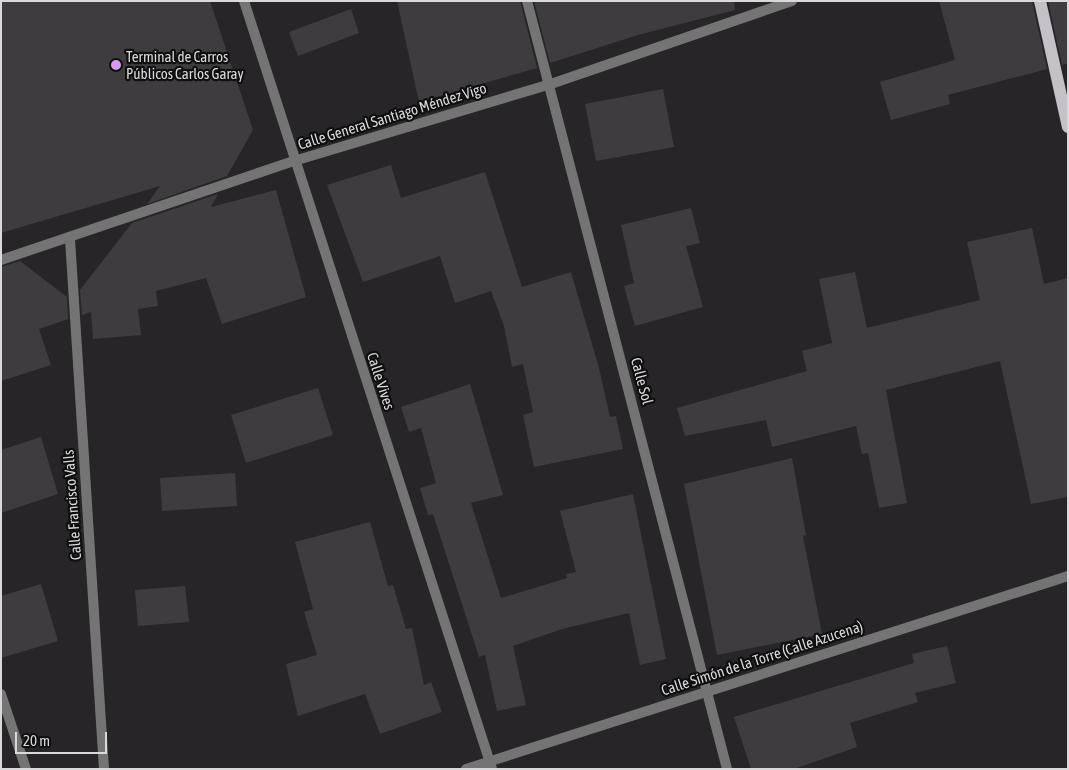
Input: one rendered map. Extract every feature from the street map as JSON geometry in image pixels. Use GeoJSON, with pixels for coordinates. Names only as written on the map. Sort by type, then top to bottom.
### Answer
{"type":"FeatureCollection","features":[{"type":"Feature","properties":{"kind":"main road"},"geometry":{"type":"LineString","coordinates":[[1040,1],[1068,127]]}},
{"type":"Feature","properties":{"kind":"street","name":"Calle Vives"},"geometry":{"type":"LineString","coordinates":[[244,1],[294,161],[491,765]]}},
{"type":"Feature","properties":{"kind":"street","name":"Calle Sol"},"geometry":{"type":"LineString","coordinates":[[528,1],[548,85],[728,769]]}},
{"type":"Feature","properties":{"kind":"street","name":"Calle General Santiago Méndez Vigo"},"geometry":{"type":"LineString","coordinates":[[1,260],[70,239],[294,161],[548,85],[792,1]]}},
{"type":"Feature","properties":{"kind":"street","name":"Calle Francisco Valls"},"geometry":{"type":"LineString","coordinates":[[70,239],[104,769]]}},
{"type":"Feature","properties":{"kind":"street","name":"Calle Simón de la Torre (Calle Azucena)"},"geometry":{"type":"LineString","coordinates":[[466,769],[491,765],[709,691],[1068,576]]}},
{"type":"Feature","properties":{"kind":"street"},"geometry":{"type":"LineString","coordinates":[[1,694],[26,769]]}},
{"type":"Feature","properties":{"kind":"building","name":"Terminal de Carros Públicos Carlos Garay"},"geometry":{"type":"Polygon","coordinates":[[[1,1],[210,1],[253,130],[227,176],[147,204],[160,186],[1,233],[1,1]]]}},
{"type":"Feature","properties":{"kind":"building"},"geometry":{"type":"Polygon","coordinates":[[[397,1],[520,1],[537,68],[419,102],[397,1]]]}},
{"type":"Feature","properties":{"kind":"building"},"geometry":{"type":"Polygon","coordinates":[[[534,1],[734,1],[735,10],[638,35],[550,63],[534,1]]]}},
{"type":"Feature","properties":{"kind":"building"},"geometry":{"type":"Polygon","coordinates":[[[939,1],[1032,1],[1047,69],[948,95],[950,104],[891,120],[880,82],[955,60],[939,1]]]}},
{"type":"Feature","properties":{"kind":"building"},"geometry":{"type":"Polygon","coordinates":[[[1048,1],[1068,1],[1068,63],[1062,65],[1048,1]]]}},
{"type":"Feature","properties":{"kind":"building"},"geometry":{"type":"Polygon","coordinates":[[[351,9],[359,33],[298,56],[289,32],[351,9]]]}},
{"type":"Feature","properties":{"kind":"building"},"geometry":{"type":"Polygon","coordinates":[[[663,89],[674,147],[596,161],[585,104],[663,89]]]}},
{"type":"Feature","properties":{"kind":"building"},"geometry":{"type":"Polygon","coordinates":[[[391,165],[401,198],[485,172],[522,287],[571,272],[599,368],[610,417],[616,416],[623,449],[534,467],[523,415],[533,412],[523,364],[512,367],[504,326],[491,291],[455,303],[440,256],[363,282],[327,185],[391,165]]]}},
{"type":"Feature","properties":{"kind":"building"},"geometry":{"type":"Polygon","coordinates":[[[276,190],[306,297],[222,324],[206,278],[156,291],[158,306],[138,309],[141,335],[93,339],[91,312],[82,315],[80,290],[132,223],[218,194],[211,207],[276,190]]]}},
{"type":"Feature","properties":{"kind":"building"},"geometry":{"type":"Polygon","coordinates":[[[691,208],[700,243],[686,246],[703,307],[635,326],[624,286],[634,283],[621,225],[691,208]]]}},
{"type":"Feature","properties":{"kind":"building"},"geometry":{"type":"Polygon","coordinates":[[[1032,228],[1044,284],[1068,278],[1068,497],[1031,504],[1000,361],[886,390],[907,503],[879,508],[868,453],[862,454],[856,426],[772,447],[766,420],[685,436],[677,408],[807,371],[802,351],[832,343],[819,279],[855,272],[867,328],[980,300],[967,242],[1032,228]]]}},
{"type":"Feature","properties":{"kind":"building"},"geometry":{"type":"Polygon","coordinates":[[[20,261],[67,297],[68,319],[39,329],[51,365],[1,381],[1,267],[20,261]]]}},
{"type":"Feature","properties":{"kind":"building"},"geometry":{"type":"Polygon","coordinates":[[[470,384],[503,495],[471,503],[501,598],[567,578],[566,574],[576,572],[560,511],[633,494],[666,659],[640,665],[629,613],[562,629],[513,646],[526,705],[497,711],[485,655],[479,657],[433,514],[428,515],[420,488],[436,483],[421,428],[409,432],[401,407],[470,384]]]}},
{"type":"Feature","properties":{"kind":"building"},"geometry":{"type":"Polygon","coordinates":[[[318,388],[333,435],[246,463],[231,415],[318,388]]]}},
{"type":"Feature","properties":{"kind":"building"},"geometry":{"type":"Polygon","coordinates":[[[41,437],[58,494],[1,513],[1,450],[41,437]]]}},
{"type":"Feature","properties":{"kind":"building"},"geometry":{"type":"Polygon","coordinates":[[[792,458],[806,535],[803,536],[822,634],[717,655],[684,484],[792,458]]]}},
{"type":"Feature","properties":{"kind":"building"},"geometry":{"type":"Polygon","coordinates":[[[235,473],[237,506],[162,511],[160,478],[235,473]]]}},
{"type":"Feature","properties":{"kind":"building"},"geometry":{"type":"Polygon","coordinates":[[[370,522],[388,586],[393,585],[406,629],[412,628],[424,685],[431,682],[442,712],[380,734],[365,694],[298,716],[286,664],[317,655],[304,612],[313,609],[295,542],[370,522]]]}},
{"type":"Feature","properties":{"kind":"building"},"geometry":{"type":"Polygon","coordinates":[[[41,584],[58,641],[1,658],[1,596],[41,584]]]}},
{"type":"Feature","properties":{"kind":"building"},"geometry":{"type":"Polygon","coordinates":[[[185,586],[189,622],[138,626],[135,590],[185,586]]]}},
{"type":"Feature","properties":{"kind":"building"},"geometry":{"type":"Polygon","coordinates":[[[947,646],[956,683],[915,693],[918,702],[850,723],[857,747],[794,769],[751,769],[734,717],[914,663],[912,654],[947,646]]]}},
{"type":"Feature","properties":{"kind":"place","name":"Terminal de Carros Públicos Carlos Garay"},"geometry":{"type":"Point","coordinates":[116,65]}}]}
